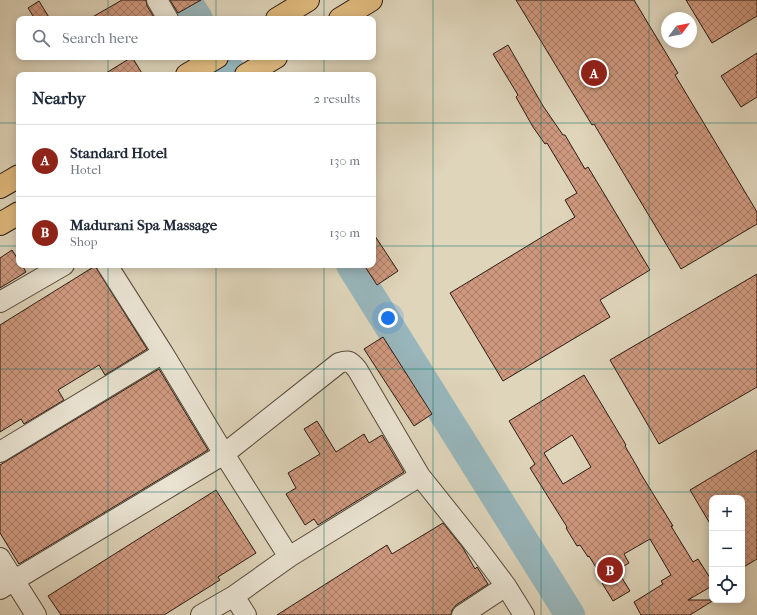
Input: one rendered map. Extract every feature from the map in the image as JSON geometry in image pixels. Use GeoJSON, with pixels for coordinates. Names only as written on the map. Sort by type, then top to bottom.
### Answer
{"type":"FeatureCollection","features":[{"type":"Feature","properties":{"kind":"highway"},"geometry":{"type":"LineString","coordinates":[[282,16],[308,0]]}},
{"type":"Feature","properties":{"kind":"highway"},"geometry":{"type":"LineString","coordinates":[[345,16],[371,0]]}},
{"type":"Feature","properties":{"kind":"highway"},"geometry":{"type":"LineString","coordinates":[[251,72],[271,60]]}},
{"type":"Feature","properties":{"kind":"highway"},"geometry":{"type":"LineString","coordinates":[[0,187],[16,178]]}},
{"type":"Feature","properties":{"kind":"highway"},"geometry":{"type":"LineString","coordinates":[[0,224],[16,215]]}},
{"type":"Feature","properties":{"kind":"street"},"geometry":{"type":"LineString","coordinates":[[157,0],[166,16]]}},
{"type":"Feature","properties":{"kind":"street"},"geometry":{"type":"LineString","coordinates":[[0,302],[59,268]]}},
{"type":"Feature","properties":{"kind":"street"},"geometry":{"type":"LineString","coordinates":[[109,268],[289,557]]}},
{"type":"Feature","properties":{"kind":"street"},"geometry":{"type":"LineString","coordinates":[[0,452],[163,353]]}},
{"type":"Feature","properties":{"kind":"street"},"geometry":{"type":"LineString","coordinates":[[7,585],[224,454],[339,363],[346,361],[351,362],[357,369],[420,476],[506,586],[524,615]]}},
{"type":"Feature","properties":{"kind":"street"},"geometry":{"type":"LineString","coordinates":[[201,615],[234,596],[289,557],[420,476]]}},
{"type":"Feature","properties":{"kind":"street"},"geometry":{"type":"LineString","coordinates":[[0,558],[7,585],[36,615]]}},
{"type":"Feature","properties":{"kind":"street"},"geometry":{"type":"LineString","coordinates":[[462,615],[506,586]]}},
{"type":"Feature","properties":{"kind":"street"},"geometry":{"type":"LineString","coordinates":[[234,596],[246,615]]}},
{"type":"Feature","properties":{"kind":"building"},"geometry":{"type":"Polygon","coordinates":[[[122,0],[146,0],[147,6],[153,16],[94,16],[122,0]]]}},
{"type":"Feature","properties":{"kind":"building"},"geometry":{"type":"Polygon","coordinates":[[[170,0],[201,0],[178,13],[170,0]]]}},
{"type":"Feature","properties":{"kind":"building"},"geometry":{"type":"Polygon","coordinates":[[[516,0],[634,0],[661,45],[661,48],[663,48],[678,73],[675,75],[757,212],[757,224],[681,269],[594,124],[592,125],[516,0]]]}},
{"type":"Feature","properties":{"kind":"building"},"geometry":{"type":"Polygon","coordinates":[[[686,0],[757,0],[757,16],[712,43],[697,18],[697,12],[693,12],[686,0]]]}},
{"type":"Feature","properties":{"kind":"building"},"geometry":{"type":"Polygon","coordinates":[[[39,1],[48,16],[33,16],[28,8],[39,1]]]}},
{"type":"Feature","properties":{"kind":"building"},"geometry":{"type":"Polygon","coordinates":[[[508,45],[543,106],[563,135],[565,135],[585,169],[588,167],[650,270],[600,300],[610,317],[503,381],[450,293],[575,217],[565,200],[577,193],[547,143],[545,144],[533,127],[516,97],[518,95],[493,54],[508,45]]]}},
{"type":"Feature","properties":{"kind":"building"},"geometry":{"type":"Polygon","coordinates":[[[757,53],[757,97],[741,107],[721,76],[757,53]]]}},
{"type":"Feature","properties":{"kind":"building"},"geometry":{"type":"Polygon","coordinates":[[[127,60],[134,60],[141,72],[108,72],[127,60]]]}},
{"type":"Feature","properties":{"kind":"building"},"geometry":{"type":"Polygon","coordinates":[[[376,238],[398,271],[377,285],[366,268],[376,268],[376,238]]]}},
{"type":"Feature","properties":{"kind":"building"},"geometry":{"type":"Polygon","coordinates":[[[12,250],[16,256],[16,268],[24,268],[26,272],[0,288],[0,258],[12,250]]]}},
{"type":"Feature","properties":{"kind":"building"},"geometry":{"type":"Polygon","coordinates":[[[92,268],[96,268],[147,349],[105,375],[99,365],[58,390],[64,400],[24,424],[21,419],[0,432],[0,325],[92,268]]]}},
{"type":"Feature","properties":{"kind":"building"},"geometry":{"type":"Polygon","coordinates":[[[757,274],[757,387],[659,444],[610,360],[757,274]]]}},
{"type":"Feature","properties":{"kind":"building"},"geometry":{"type":"Polygon","coordinates":[[[383,337],[432,414],[414,426],[364,349],[383,337]]]}},
{"type":"Feature","properties":{"kind":"building"},"geometry":{"type":"Polygon","coordinates":[[[159,369],[208,450],[19,564],[0,533],[0,465],[159,369]]]}},
{"type":"Feature","properties":{"kind":"building"},"geometry":{"type":"Polygon","coordinates":[[[584,375],[693,562],[698,559],[709,576],[709,588],[688,600],[709,600],[709,603],[690,615],[641,615],[634,602],[663,584],[661,581],[671,575],[650,539],[624,554],[629,563],[617,570],[630,591],[613,601],[602,583],[605,582],[589,556],[588,557],[580,545],[577,546],[566,528],[567,527],[530,468],[535,464],[509,421],[584,375]],[[572,435],[544,453],[563,484],[591,467],[572,435]]]}},
{"type":"Feature","properties":{"kind":"building"},"geometry":{"type":"Polygon","coordinates":[[[317,421],[336,452],[364,434],[369,443],[382,435],[404,472],[318,525],[314,519],[305,525],[286,494],[296,488],[288,473],[320,454],[304,429],[317,421]]]}},
{"type":"Feature","properties":{"kind":"building"},"geometry":{"type":"Polygon","coordinates":[[[757,450],[757,559],[745,566],[745,495],[709,495],[709,522],[690,490],[757,450]]]}},
{"type":"Feature","properties":{"kind":"building"},"geometry":{"type":"Polygon","coordinates":[[[216,490],[256,553],[218,577],[220,580],[164,615],[61,615],[48,596],[216,490]]]}},
{"type":"Feature","properties":{"kind":"building"},"geometry":{"type":"Polygon","coordinates":[[[443,523],[463,548],[475,569],[477,567],[488,584],[456,605],[452,610],[451,615],[277,615],[387,545],[392,554],[443,523]]]}},
{"type":"Feature","properties":{"kind":"waterway"},"geometry":{"type":"LineString","coordinates":[[186,0],[196,16]]}},
{"type":"Feature","properties":{"kind":"waterway"},"geometry":{"type":"LineString","coordinates":[[223,60],[231,72]]}},
{"type":"Feature","properties":{"kind":"waterway"},"geometry":{"type":"LineString","coordinates":[[353,268],[570,615]]}},
{"type":"Feature","properties":{"kind":"place","name":"Standard Hotel"},"geometry":{"type":"Point","coordinates":[594,73]}},
{"type":"Feature","properties":{"kind":"place","name":"Madurani Spa Massage"},"geometry":{"type":"Point","coordinates":[610,570]}}]}
